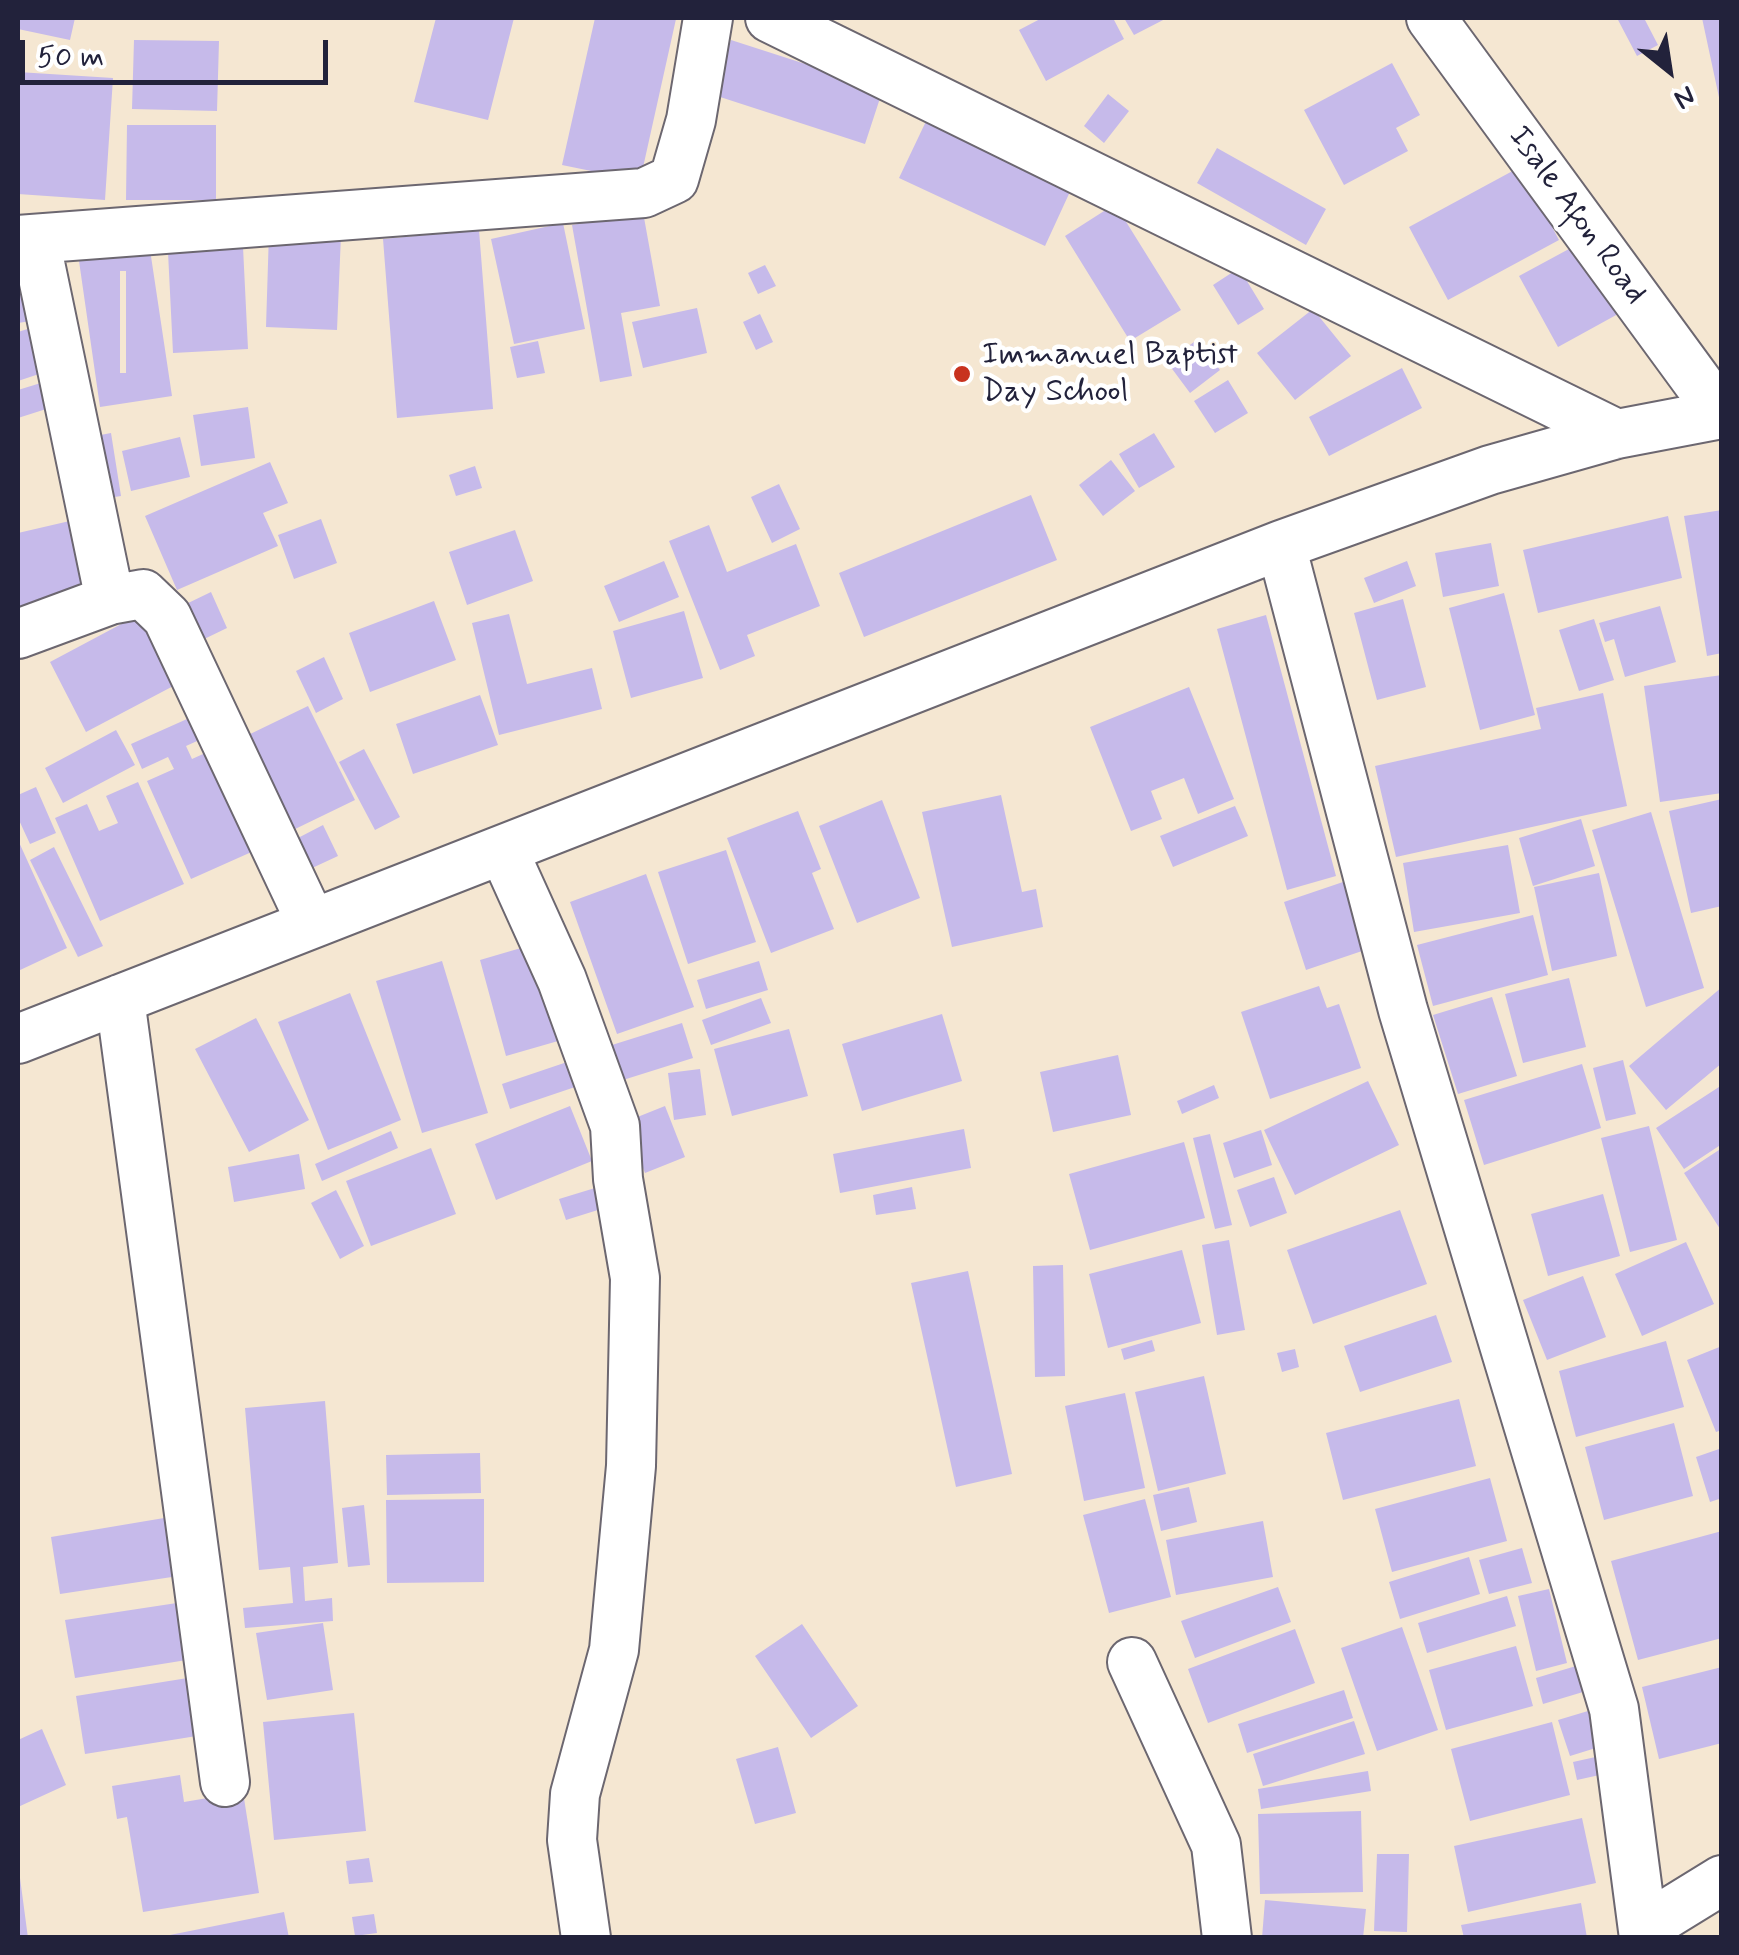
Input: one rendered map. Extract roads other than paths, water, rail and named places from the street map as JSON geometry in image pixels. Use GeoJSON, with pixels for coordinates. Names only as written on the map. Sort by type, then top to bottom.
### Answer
{"type":"FeatureCollection","features":[{"type":"Feature","properties":{"kind":"street"},"geometry":{"type":"LineString","coordinates":[[110,600],[26,239],[644,193],[674,179],[690,120],[708,18]]}},
{"type":"Feature","properties":{"kind":"street"},"geometry":{"type":"LineString","coordinates":[[770,18],[1617,434]]}},
{"type":"Feature","properties":{"kind":"street","name":"Isale Afon Road"},"geometry":{"type":"LineString","coordinates":[[1431,18],[1721,414]]}},
{"type":"Feature","properties":{"kind":"street"},"geometry":{"type":"LineString","coordinates":[[18,1039],[1281,545],[1490,470],[1617,434],[1721,414]]}},
{"type":"Feature","properties":{"kind":"street"},"geometry":{"type":"LineString","coordinates":[[1281,545],[1404,1010],[1614,1709],[1644,1933],[1722,1880]]}},
{"type":"Feature","properties":{"kind":"street"},"geometry":{"type":"LineString","coordinates":[[18,634],[110,600],[143,594],[166,618],[311,922]]}},
{"type":"Feature","properties":{"kind":"street"},"geometry":{"type":"LineString","coordinates":[[504,852],[562,980],[614,1126],[635,1278],[630,1466],[614,1650],[575,1794],[572,1840],[586,1938]]}},
{"type":"Feature","properties":{"kind":"street"},"geometry":{"type":"LineString","coordinates":[[120,999],[225,1782]]}},
{"type":"Feature","properties":{"kind":"street"},"geometry":{"type":"LineString","coordinates":[[1132,1662],[1216,1846],[1227,1938]]}},
{"type":"Feature","properties":{"kind":"place","name":"Immanuel Baptist Day School"},"geometry":{"type":"Point","coordinates":[962,374]}}]}
